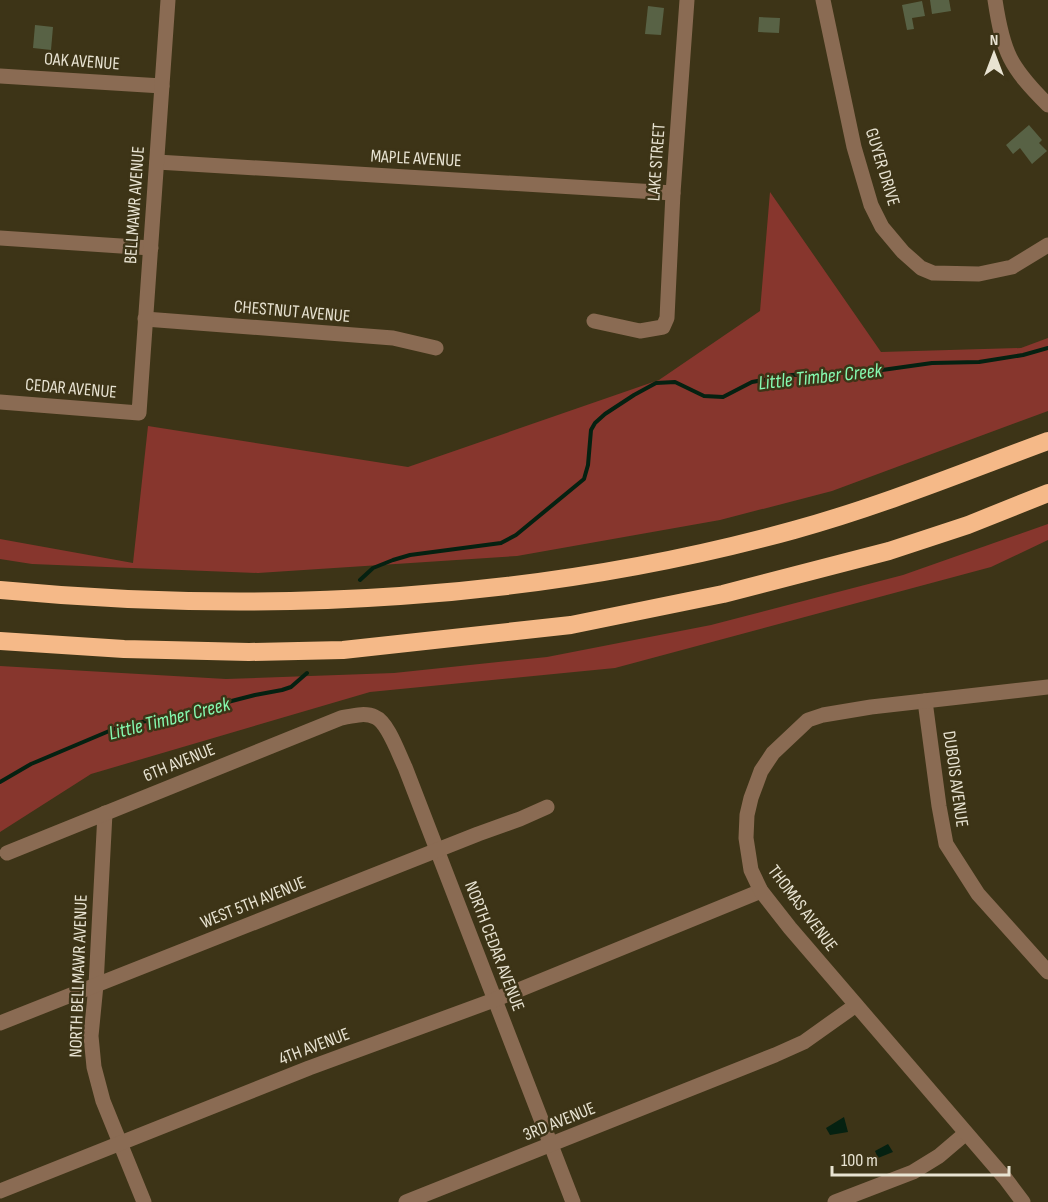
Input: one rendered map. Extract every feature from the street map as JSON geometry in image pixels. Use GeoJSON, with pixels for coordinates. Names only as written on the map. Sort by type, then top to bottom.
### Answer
{"type":"FeatureCollection","features":[{"type":"Feature","properties":{"kind":"highway"},"geometry":{"type":"LineString","coordinates":[[0,590],[197,601],[286,601],[402,596],[596,573],[681,558],[795,530],[875,505],[1048,441]]}},
{"type":"Feature","properties":{"kind":"highway"},"geometry":{"type":"LineString","coordinates":[[0,641],[124,649],[249,652],[343,651],[571,625],[723,594],[867,557],[968,525],[1048,493]]}},
{"type":"Feature","properties":{"kind":"street","name":"BELLMAWR AVENUE"},"geometry":{"type":"LineString","coordinates":[[139,413],[168,0]]}},
{"type":"Feature","properties":{"kind":"street","name":"LAKE STREET"},"geometry":{"type":"LineString","coordinates":[[594,321],[640,331],[663,327],[667,318],[673,193],[687,0]]}},
{"type":"Feature","properties":{"kind":"street","name":"GUYER DRIVE"},"geometry":{"type":"LineString","coordinates":[[823,0],[854,147],[871,205],[882,227],[903,252],[921,268],[933,273],[979,274],[1012,267],[1048,245]]}},
{"type":"Feature","properties":{"kind":"street"},"geometry":{"type":"LineString","coordinates":[[995,0],[1000,33],[1008,58],[1026,83],[1048,105]]}},
{"type":"Feature","properties":{"kind":"street","name":"OAK AVENUE"},"geometry":{"type":"LineString","coordinates":[[0,76],[162,86]]}},
{"type":"Feature","properties":{"kind":"street","name":"MAPLE AVENUE"},"geometry":{"type":"LineString","coordinates":[[157,162],[673,193]]}},
{"type":"Feature","properties":{"kind":"street"},"geometry":{"type":"LineString","coordinates":[[0,238],[151,248]]}},
{"type":"Feature","properties":{"kind":"street","name":"CHESTNUT AVENUE"},"geometry":{"type":"LineString","coordinates":[[145,319],[393,338],[436,348]]}},
{"type":"Feature","properties":{"kind":"street","name":"CEDAR AVENUE"},"geometry":{"type":"LineString","coordinates":[[0,402],[139,413]]}},
{"type":"Feature","properties":{"kind":"street","name":"THOMAS AVENUE"},"geometry":{"type":"LineString","coordinates":[[1023,1202],[761,891],[751,870],[746,838],[747,815],[761,771],[773,753],[808,720],[871,707],[1048,687]]}},
{"type":"Feature","properties":{"kind":"street","name":"DUBOIS AVENUE"},"geometry":{"type":"LineString","coordinates":[[925,701],[946,844],[978,894],[1048,972]]}},
{"type":"Feature","properties":{"kind":"street","name":"6TH AVENUE"},"geometry":{"type":"LineString","coordinates":[[7,853],[341,718],[368,715]]}},
{"type":"Feature","properties":{"kind":"street","name":"NORTH CEDAR AVENUE"},"geometry":{"type":"LineString","coordinates":[[368,715],[377,717],[387,729],[405,767],[573,1202]]}},
{"type":"Feature","properties":{"kind":"street","name":"WEST 5TH AVENUE"},"geometry":{"type":"LineString","coordinates":[[0,1023],[547,807]]}},
{"type":"Feature","properties":{"kind":"street","name":"NORTH BELLMAWR AVENUE"},"geometry":{"type":"LineString","coordinates":[[105,813],[91,1036],[94,1067],[103,1101],[144,1202]]}},
{"type":"Feature","properties":{"kind":"street","name":"4TH AVENUE"},"geometry":{"type":"LineString","coordinates":[[0,1191],[309,1068],[494,1000],[761,891]]}},
{"type":"Feature","properties":{"kind":"street","name":"3RD AVENUE"},"geometry":{"type":"LineString","coordinates":[[406,1202],[726,1076],[804,1042],[856,1005]]}},
{"type":"Feature","properties":{"kind":"street"},"geometry":{"type":"LineString","coordinates":[[834,1202],[913,1172],[939,1156],[966,1133]]}},
{"type":"Feature","properties":{"kind":"shaded area"},"geometry":{"type":"Polygon","coordinates":[[[770,192],[881,352],[1021,348],[1048,338],[1048,411],[832,491],[720,520],[517,556],[258,573],[32,564],[0,559],[0,539],[133,563],[148,426],[408,467],[659,380],[760,311],[770,192]]]}},
{"type":"Feature","properties":{"kind":"shaded area"},"geometry":{"type":"Polygon","coordinates":[[[1048,524],[1048,540],[991,567],[615,668],[370,692],[91,774],[0,832],[0,666],[226,679],[394,673],[547,657],[711,625],[903,575],[1048,524]]]}},
{"type":"Feature","properties":{"kind":"shaded area"},"geometry":{"type":"Polygon","coordinates":[[[844,1117],[848,1132],[830,1135],[826,1128],[844,1117]]]}},
{"type":"Feature","properties":{"kind":"shaded area"},"geometry":{"type":"Polygon","coordinates":[[[888,1144],[893,1152],[878,1158],[875,1151],[888,1144]]]}},
{"type":"Feature","properties":{"kind":"building"},"geometry":{"type":"Polygon","coordinates":[[[930,0],[949,0],[951,11],[932,14],[930,0]]]}},
{"type":"Feature","properties":{"kind":"building"},"geometry":{"type":"Polygon","coordinates":[[[922,1],[925,16],[912,18],[914,29],[907,30],[902,5],[922,1]]]}},
{"type":"Feature","properties":{"kind":"building"},"geometry":{"type":"Polygon","coordinates":[[[648,6],[664,8],[661,35],[645,34],[648,6]]]}},
{"type":"Feature","properties":{"kind":"building"},"geometry":{"type":"Polygon","coordinates":[[[759,17],[780,18],[779,33],[758,32],[759,17]]]}},
{"type":"Feature","properties":{"kind":"building"},"geometry":{"type":"Polygon","coordinates":[[[35,25],[53,27],[51,50],[33,48],[35,25]]]}},
{"type":"Feature","properties":{"kind":"building"},"geometry":{"type":"Polygon","coordinates":[[[1029,125],[1042,140],[1039,143],[1047,151],[1032,164],[1020,148],[1013,154],[1006,145],[1029,125]]]}},
{"type":"Feature","properties":{"kind":"waterway","name":"Little Timber Creek"},"geometry":{"type":"LineString","coordinates":[[360,580],[373,568],[410,555],[501,543],[516,535],[584,479],[588,465],[591,430],[595,423],[605,414],[656,383],[675,382],[704,396],[723,397],[752,382],[792,375],[875,371],[932,363],[979,362],[1023,355],[1048,348]]}},
{"type":"Feature","properties":{"kind":"waterway","name":"Little Timber Creek"},"geometry":{"type":"LineString","coordinates":[[0,782],[31,764],[121,726],[282,690],[291,687],[307,673]]}}]}
